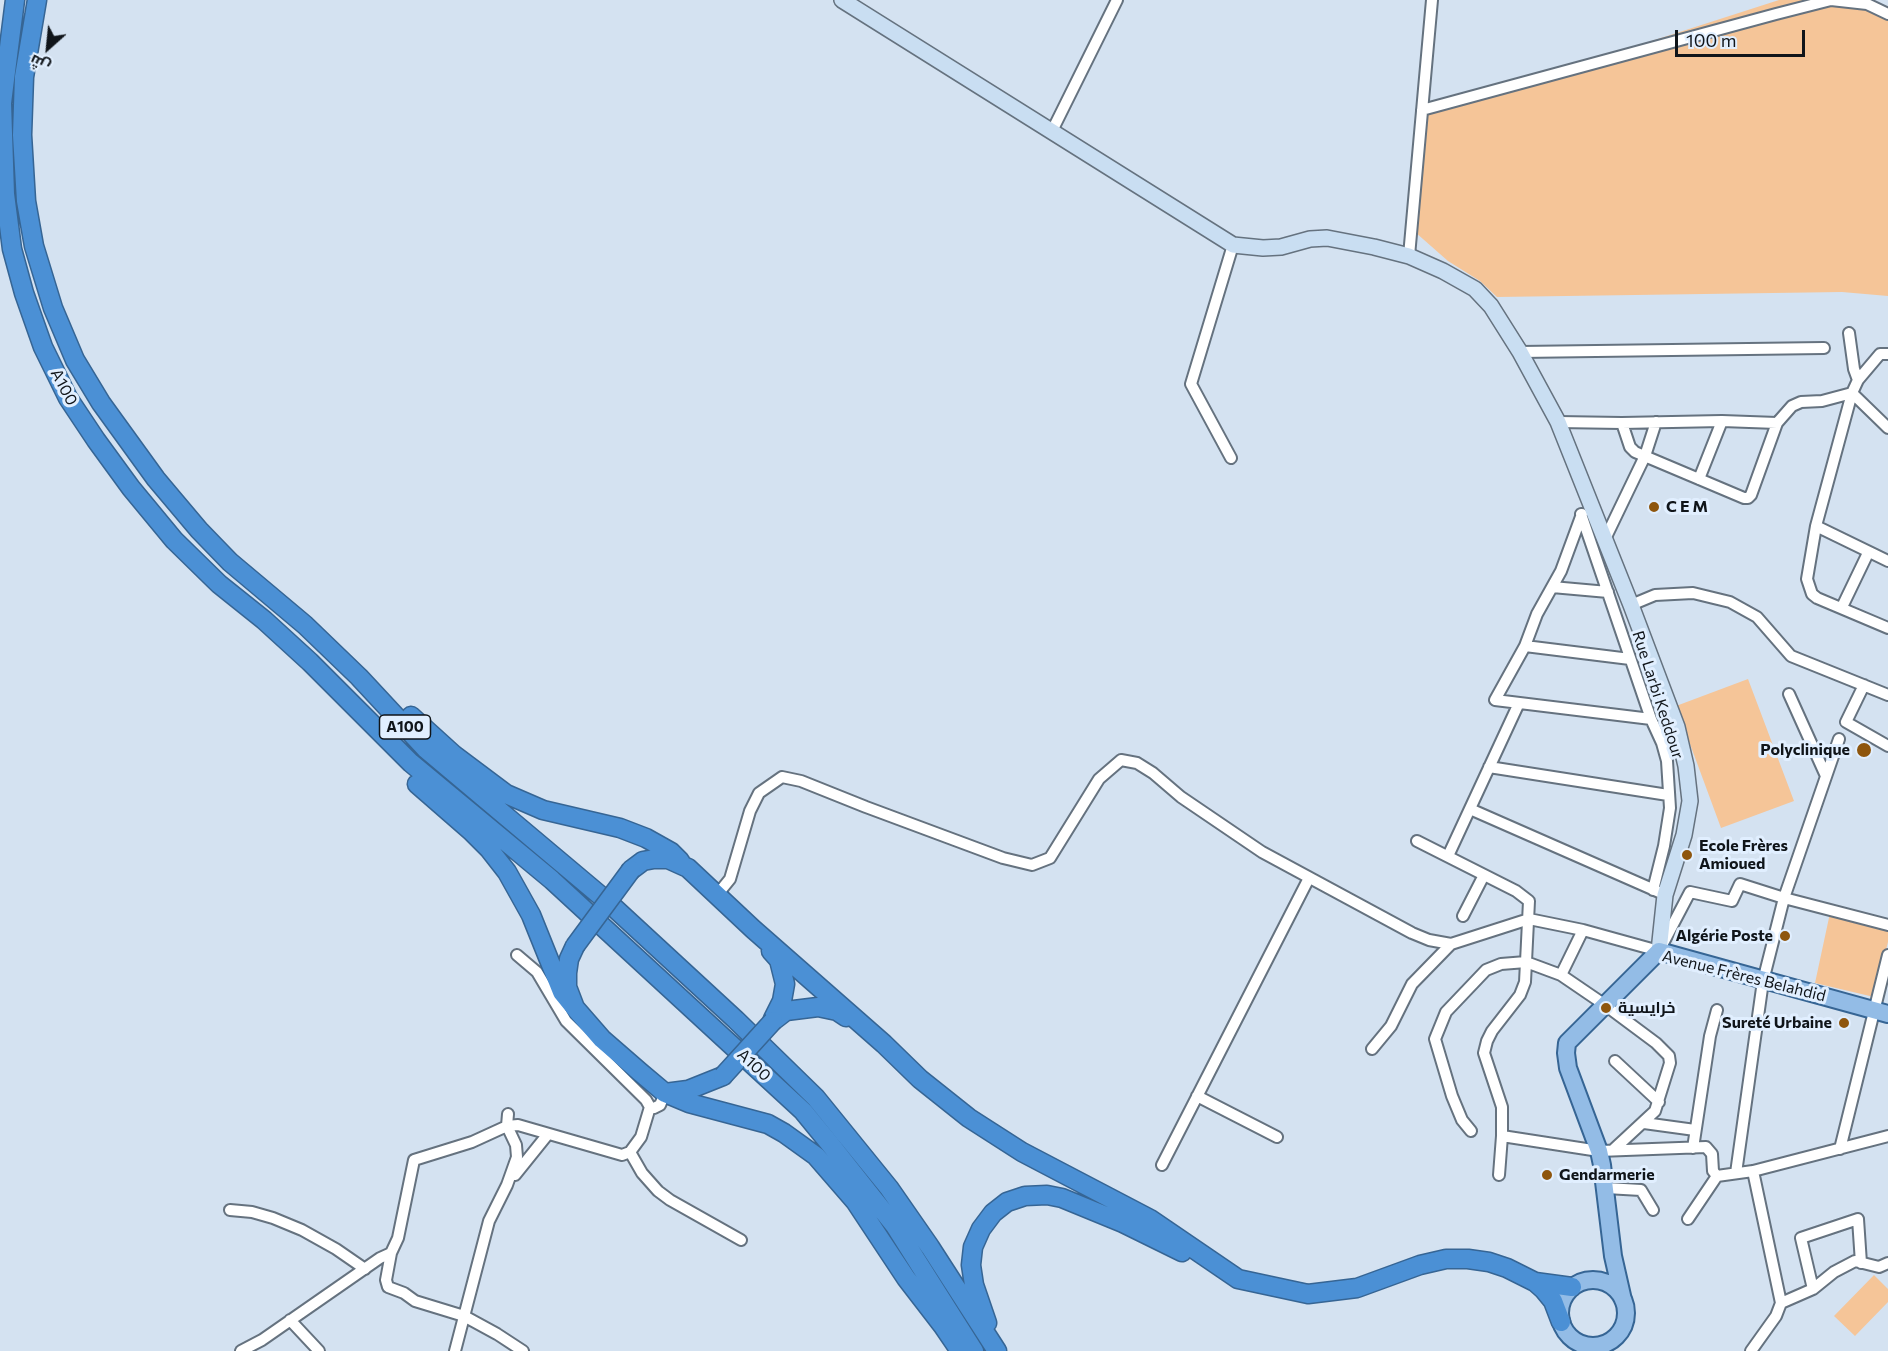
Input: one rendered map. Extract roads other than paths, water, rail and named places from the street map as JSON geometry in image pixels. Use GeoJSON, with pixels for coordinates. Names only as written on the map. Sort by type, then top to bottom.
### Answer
{"type":"FeatureCollection","features":[{"type":"Feature","properties":{"kind":"highway","name":"A100"},"geometry":{"type":"LineString","coordinates":[[15,0],[2,103],[5,194],[12,249],[24,293],[43,347],[68,398],[90,432],[131,488],[174,540],[219,584],[264,620],[338,688],[411,763],[552,880],[803,1111],[895,1226],[974,1351]]}},
{"type":"Feature","properties":{"kind":"highway","name":"A100"},"geometry":{"type":"LineString","coordinates":[[37,0],[24,77],[22,135],[26,201],[34,246],[57,318],[75,360],[101,403],[156,478],[199,530],[230,562],[305,626],[359,677],[426,749],[608,902],[810,1091],[888,1188],[996,1349]]}},
{"type":"Feature","properties":{"kind":"highway"},"geometry":{"type":"LineString","coordinates":[[305,626],[350,657],[372,676],[423,729],[453,755],[506,794],[543,810],[620,828],[646,838],[670,852],[933,1090],[969,1118],[1022,1152],[1150,1219],[1238,1280]]}},
{"type":"Feature","properties":{"kind":"highway"},"geometry":{"type":"LineString","coordinates":[[338,688],[400,769],[471,831],[507,872],[531,915],[562,992],[602,1039],[665,1093],[689,1103],[768,1124],[800,1143],[816,1156],[855,1201],[906,1278],[960,1351]]}},
{"type":"Feature","properties":{"kind":"highway"},"geometry":{"type":"LineString","coordinates":[[575,1008],[567,987],[569,959],[575,946],[631,870],[643,861],[654,859],[668,859],[688,868]]}},
{"type":"Feature","properties":{"kind":"highway"},"geometry":{"type":"LineString","coordinates":[[753,929],[778,960],[783,972],[785,984],[782,1001],[773,1021]]}},
{"type":"Feature","properties":{"kind":"highway"},"geometry":{"type":"LineString","coordinates":[[665,1093],[688,1090],[723,1076],[773,1021],[786,1011],[818,1007],[837,1011],[884,1044]]}},
{"type":"Feature","properties":{"kind":"highway"},"geometry":{"type":"LineString","coordinates":[[996,1349],[975,1285],[971,1265],[973,1247],[981,1229],[993,1214],[1007,1202],[1024,1196],[1047,1195],[1062,1198],[1090,1209],[1238,1280],[1308,1294],[1357,1288],[1420,1264],[1446,1259],[1489,1262],[1535,1282],[1552,1301],[1561,1322]]}},
{"type":"Feature","properties":{"kind":"highway"},"geometry":{"type":"LineString","coordinates":[[1535,1282],[1578,1284]]}},
{"type":"Feature","properties":{"kind":"main road"},"geometry":{"type":"LineString","coordinates":[[842,0],[1233,244],[1263,248],[1281,247],[1310,238],[1327,238],[1374,247],[1408,256],[1443,271],[1474,289],[1491,306],[1520,352],[1558,422],[1677,727],[1686,766],[1690,801],[1684,835],[1659,892],[1659,951]]}},
{"type":"Feature","properties":{"kind":"main road","name":"Avenue Frères Belahdid"},"geometry":{"type":"LineString","coordinates":[[1623,1300],[1613,1256],[1606,1188],[1606,1150],[1568,1068],[1567,1043],[1659,951],[1881,1012]]}},
{"type":"Feature","properties":{"kind":"main road"},"geometry":{"type":"LineString","coordinates":[[1578,1284],[1603,1281],[1618,1292],[1623,1300],[1626,1311],[1625,1321],[1611,1345],[1581,1347],[1565,1331],[1559,1313],[1565,1294],[1578,1284],[1599,1274],[1613,1256]]}},
{"type":"Feature","properties":{"kind":"street"},"geometry":{"type":"LineString","coordinates":[[1052,131],[1117,0]]}},
{"type":"Feature","properties":{"kind":"street"},"geometry":{"type":"LineString","coordinates":[[1408,256],[1432,0]]}},
{"type":"Feature","properties":{"kind":"street"},"geometry":{"type":"LineString","coordinates":[[1422,110],[1831,0],[1867,2],[1888,14]]}},
{"type":"Feature","properties":{"kind":"street"},"geometry":{"type":"LineString","coordinates":[[1231,458],[1191,384],[1233,244]]}},
{"type":"Feature","properties":{"kind":"street"},"geometry":{"type":"LineString","coordinates":[[1849,333],[1854,369],[1858,380]]}},
{"type":"Feature","properties":{"kind":"street"},"geometry":{"type":"LineString","coordinates":[[1520,352],[1824,348]]}},
{"type":"Feature","properties":{"kind":"street"},"geometry":{"type":"LineString","coordinates":[[1888,354],[1880,354],[1858,380],[1852,393],[1816,526],[1807,579],[1812,594],[1817,598],[1888,628]]}},
{"type":"Feature","properties":{"kind":"street"},"geometry":{"type":"LineString","coordinates":[[1622,423],[1630,447],[1635,452],[1748,498],[1777,423],[1792,406],[1801,402],[1822,401],[1852,393]]}},
{"type":"Feature","properties":{"kind":"street"},"geometry":{"type":"LineString","coordinates":[[1852,393],[1888,428]]}},
{"type":"Feature","properties":{"kind":"street"},"geometry":{"type":"LineString","coordinates":[[1699,479],[1722,421]]}},
{"type":"Feature","properties":{"kind":"street"},"geometry":{"type":"LineString","coordinates":[[1558,422],[1777,423]]}},
{"type":"Feature","properties":{"kind":"street"},"geometry":{"type":"LineString","coordinates":[[1605,539],[1645,456],[1656,422]]}},
{"type":"Feature","properties":{"kind":"street"},"geometry":{"type":"LineString","coordinates":[[1588,496],[1561,571],[1495,700],[1651,719]]}},
{"type":"Feature","properties":{"kind":"street","name":"Rue Larbi Keddour"},"geometry":{"type":"LineString","coordinates":[[1581,514],[1667,761],[1670,808],[1659,892]]}},
{"type":"Feature","properties":{"kind":"street"},"geometry":{"type":"LineString","coordinates":[[1816,526],[1888,561]]}},
{"type":"Feature","properties":{"kind":"street"},"geometry":{"type":"LineString","coordinates":[[1842,607],[1868,553]]}},
{"type":"Feature","properties":{"kind":"street"},"geometry":{"type":"LineString","coordinates":[[1552,587],[1608,591]]}},
{"type":"Feature","properties":{"kind":"street"},"geometry":{"type":"LineString","coordinates":[[1631,605],[1655,595],[1693,593],[1730,602],[1758,617],[1791,656],[1888,695]]}},
{"type":"Feature","properties":{"kind":"street"},"geometry":{"type":"LineString","coordinates":[[1525,645],[1630,659]]}},
{"type":"Feature","properties":{"kind":"street"},"geometry":{"type":"LineString","coordinates":[[1864,685],[1846,722],[1888,746]]}},
{"type":"Feature","properties":{"kind":"street"},"geometry":{"type":"LineString","coordinates":[[1789,694],[1826,776]]}},
{"type":"Feature","properties":{"kind":"street"},"geometry":{"type":"LineString","coordinates":[[1448,856],[1519,703]]}},
{"type":"Feature","properties":{"kind":"street"},"geometry":{"type":"LineString","coordinates":[[1736,1173],[1763,981],[1784,898],[1839,739]]}},
{"type":"Feature","properties":{"kind":"street"},"geometry":{"type":"LineString","coordinates":[[717,895],[730,879],[750,811],[759,793],[782,777],[801,781],[1003,858],[1032,865],[1050,858],[1100,779],[1121,760],[1137,763],[1145,768],[1181,797],[1262,852],[1412,933],[1429,940],[1451,944]]}},
{"type":"Feature","properties":{"kind":"street"},"geometry":{"type":"LineString","coordinates":[[1489,767],[1668,795]]}},
{"type":"Feature","properties":{"kind":"street"},"geometry":{"type":"LineString","coordinates":[[1470,809],[1659,892]]}},
{"type":"Feature","properties":{"kind":"street"},"geometry":{"type":"LineString","coordinates":[[1417,841],[1524,896],[1529,901],[1525,982],[1520,995],[1492,1031],[1484,1053],[1502,1107],[1499,1175]]}},
{"type":"Feature","properties":{"kind":"street"},"geometry":{"type":"LineString","coordinates":[[1463,916],[1484,875]]}},
{"type":"Feature","properties":{"kind":"street"},"geometry":{"type":"LineString","coordinates":[[1162,1165],[1309,878]]}},
{"type":"Feature","properties":{"kind":"street"},"geometry":{"type":"LineString","coordinates":[[1372,1049],[1391,1026],[1412,984],[1451,944],[1529,919],[1583,930],[1659,951],[1690,892],[1732,901],[1740,884],[1888,925]]}},
{"type":"Feature","properties":{"kind":"street"},"geometry":{"type":"LineString","coordinates":[[1561,975],[1583,930]]}},
{"type":"Feature","properties":{"kind":"street"},"geometry":{"type":"LineString","coordinates":[[517,955],[537,972],[566,1022],[646,1100],[650,1107],[641,1137],[630,1152],[622,1155],[518,1125],[507,1126],[472,1142],[414,1160],[398,1238],[391,1253],[386,1280],[388,1287],[404,1293],[415,1301],[464,1316],[523,1351]]}},
{"type":"Feature","properties":{"kind":"street"},"geometry":{"type":"LineString","coordinates":[[1840,1149],[1881,1012],[1888,955]]}},
{"type":"Feature","properties":{"kind":"street"},"geometry":{"type":"LineString","coordinates":[[1471,1131],[1462,1120],[1452,1096],[1435,1039],[1446,1012],[1486,970],[1501,964],[1526,962],[1561,975],[1656,1043],[1669,1056],[1670,1063],[1655,1111],[1644,1123],[1606,1150]]}},
{"type":"Feature","properties":{"kind":"street"},"geometry":{"type":"LineString","coordinates":[[1693,1148],[1710,1035],[1717,1010]]}},
{"type":"Feature","properties":{"kind":"street"},"geometry":{"type":"LineString","coordinates":[[1615,1061],[1659,1102]]}},
{"type":"Feature","properties":{"kind":"street"},"geometry":{"type":"LineString","coordinates":[[650,1107],[660,1105],[665,1093]]}},
{"type":"Feature","properties":{"kind":"street"},"geometry":{"type":"LineString","coordinates":[[1197,1096],[1277,1137]]}},
{"type":"Feature","properties":{"kind":"street"},"geometry":{"type":"LineString","coordinates":[[455,1351],[489,1221],[507,1185],[517,1157],[516,1145],[507,1126],[508,1114]]}},
{"type":"Feature","properties":{"kind":"street"},"geometry":{"type":"LineString","coordinates":[[1644,1123],[1695,1130]]}},
{"type":"Feature","properties":{"kind":"street"},"geometry":{"type":"LineString","coordinates":[[507,1185],[548,1134]]}},
{"type":"Feature","properties":{"kind":"street"},"geometry":{"type":"LineString","coordinates":[[1502,1136],[1606,1150],[1706,1147],[1712,1154],[1713,1171],[1717,1176]]}},
{"type":"Feature","properties":{"kind":"street"},"geometry":{"type":"LineString","coordinates":[[1688,1219],[1717,1176],[1753,1171],[1888,1136]]}},
{"type":"Feature","properties":{"kind":"street"},"geometry":{"type":"LineString","coordinates":[[630,1152],[642,1173],[664,1196],[741,1240]]}},
{"type":"Feature","properties":{"kind":"street"},"geometry":{"type":"LineString","coordinates":[[1751,1351],[1776,1316],[1781,1303],[1753,1171]]}},
{"type":"Feature","properties":{"kind":"street"},"geometry":{"type":"LineString","coordinates":[[1606,1188],[1641,1190],[1653,1210]]}},
{"type":"Feature","properties":{"kind":"street"},"geometry":{"type":"LineString","coordinates":[[230,1210],[252,1212],[302,1230],[365,1269]]}},
{"type":"Feature","properties":{"kind":"street"},"geometry":{"type":"LineString","coordinates":[[1813,1289],[1801,1238],[1858,1219],[1861,1263]]}},
{"type":"Feature","properties":{"kind":"street"},"geometry":{"type":"LineString","coordinates":[[241,1351],[391,1253]]}},
{"type":"Feature","properties":{"kind":"street"},"geometry":{"type":"LineString","coordinates":[[1781,1303],[1813,1289],[1834,1272],[1855,1261],[1883,1265],[1888,1275]]}},
{"type":"Feature","properties":{"kind":"street"},"geometry":{"type":"LineString","coordinates":[[290,1320],[319,1351]]}},
{"type":"Feature","properties":{"kind":"place","name":"C E M"},"geometry":{"type":"Point","coordinates":[1654,507]}},
{"type":"Feature","properties":{"kind":"place","name":"Polyclinique"},"geometry":{"type":"Point","coordinates":[1864,750]}},
{"type":"Feature","properties":{"kind":"place","name":"Ecole Frères Amioued"},"geometry":{"type":"Point","coordinates":[1687,855]}},
{"type":"Feature","properties":{"kind":"place","name":"Algérie Poste"},"geometry":{"type":"Point","coordinates":[1785,936]}},
{"type":"Feature","properties":{"kind":"place","name":"خرايسية"},"geometry":{"type":"Point","coordinates":[1606,1008]}},
{"type":"Feature","properties":{"kind":"place","name":"Sureté Urbaine"},"geometry":{"type":"Point","coordinates":[1844,1023]}},
{"type":"Feature","properties":{"kind":"place","name":"Gendarmerie"},"geometry":{"type":"Point","coordinates":[1547,1175]}}]}
